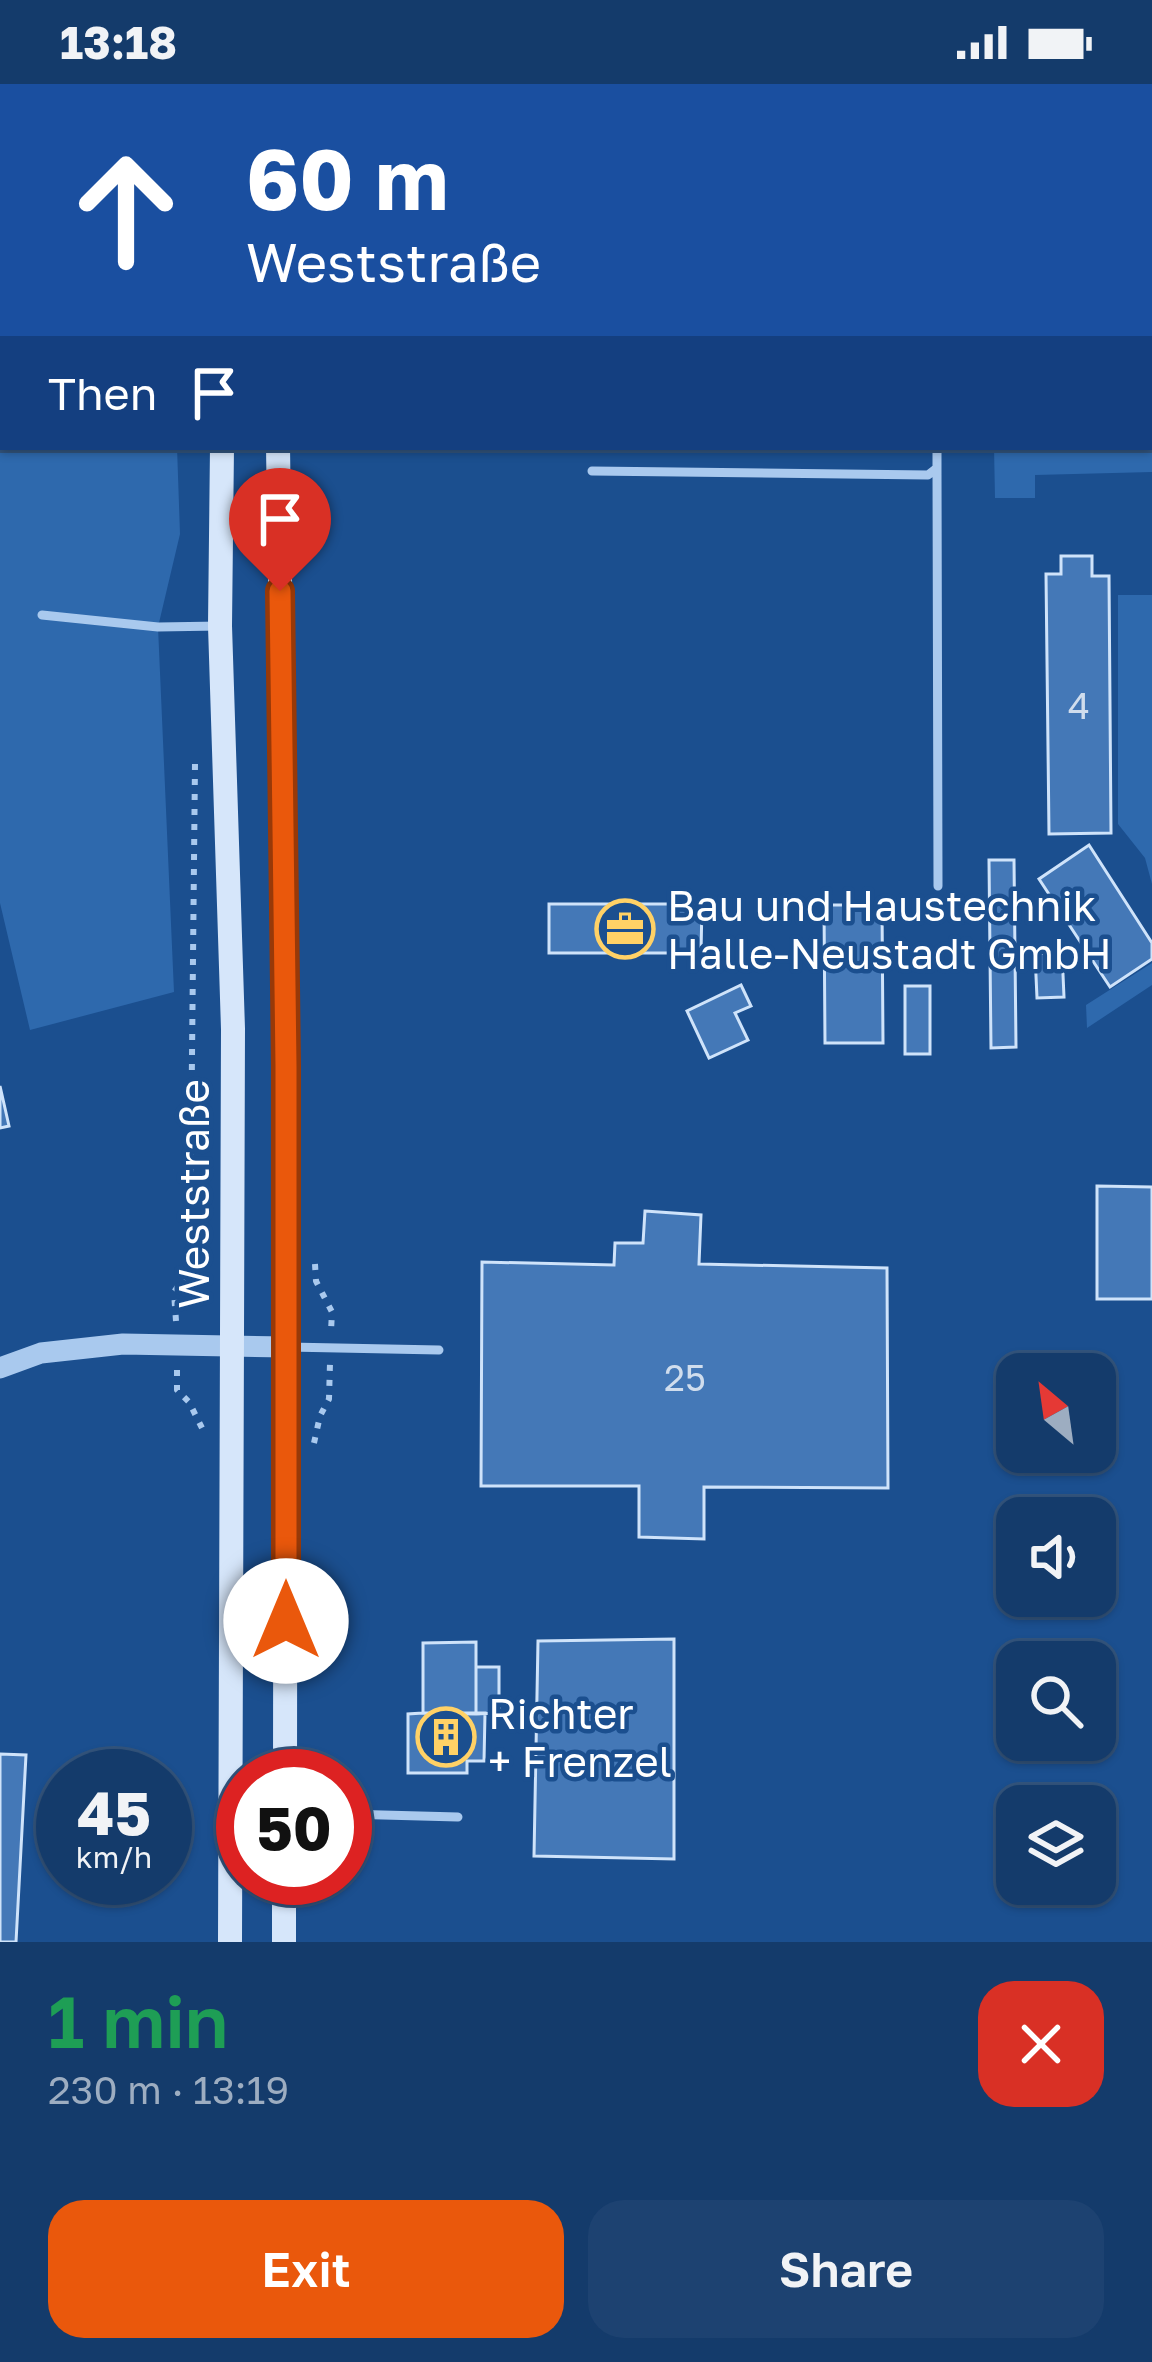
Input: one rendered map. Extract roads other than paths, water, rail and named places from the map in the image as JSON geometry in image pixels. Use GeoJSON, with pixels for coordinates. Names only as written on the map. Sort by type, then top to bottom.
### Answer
{"type":"FeatureCollection","features":[{"type":"Feature","properties":{"kind":"main road","name":"Weststraße"},"geometry":{"type":"LineString","coordinates":[[222,450],[220,626],[233,1029],[236,1749]]}},
{"type":"Feature","properties":{"kind":"main road"},"geometry":{"type":"LineString","coordinates":[[278,450],[286,997],[284,1749]]}},
{"type":"Feature","properties":{"kind":"main road","name":"Weststraße"},"geometry":{"type":"LineString","coordinates":[[230,1942],[232,1905]]}},
{"type":"Feature","properties":{"kind":"main road"},"geometry":{"type":"LineString","coordinates":[[284,1905],[284,1942]]}},
{"type":"Feature","properties":{"kind":"street"},"geometry":{"type":"LineString","coordinates":[[0,1368],[40,1353],[123,1344],[287,1347]]}},
{"type":"Feature","properties":{"kind":"lane"},"geometry":{"type":"LineString","coordinates":[[937,450],[938,886]]}},
{"type":"Feature","properties":{"kind":"lane"},"geometry":{"type":"LineString","coordinates":[[592,471],[928,475],[938,468]]}},
{"type":"Feature","properties":{"kind":"lane"},"geometry":{"type":"LineString","coordinates":[[42,615],[158,627],[220,626]]}},
{"type":"Feature","properties":{"kind":"lane"},"geometry":{"type":"LineString","coordinates":[[287,1347],[439,1350]]}},
{"type":"Feature","properties":{"kind":"lane"},"geometry":{"type":"LineString","coordinates":[[372,1815],[458,1817]]}},
{"type":"Feature","properties":{"kind":"place","name":"Bau und Haustechnik Halle-Neustadt GmbH"},"geometry":{"type":"Point","coordinates":[625,929]}},
{"type":"Feature","properties":{"kind":"place","name":"Richter + Frenzel"},"geometry":{"type":"Point","coordinates":[446,1737]}}]}
